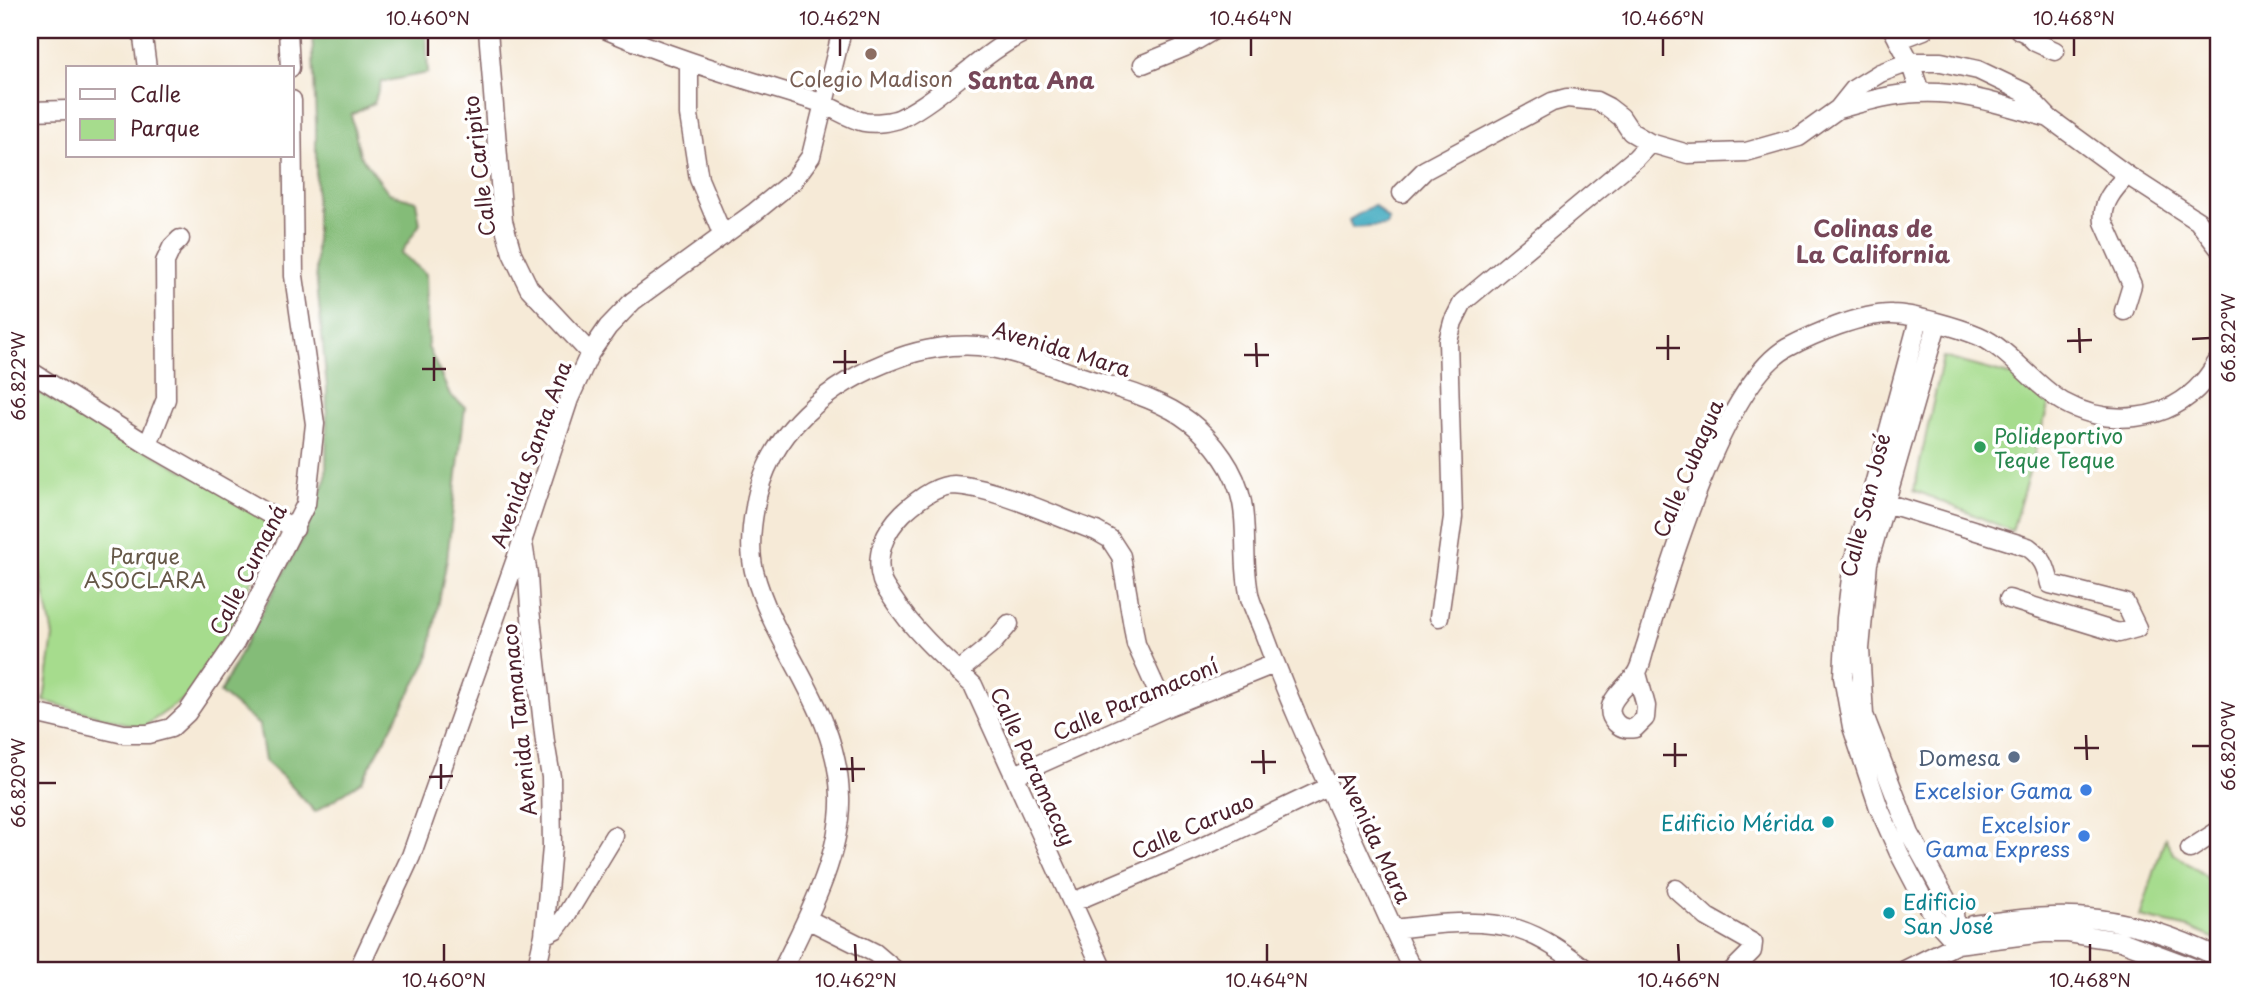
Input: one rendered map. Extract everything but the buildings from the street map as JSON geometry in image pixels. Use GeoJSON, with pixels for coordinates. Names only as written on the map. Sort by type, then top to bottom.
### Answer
{"type":"FeatureCollection","features":[{"type":"Feature","properties":{"kind":"street"},"geometry":{"type":"LineString","coordinates":[[142,30],[146,66]]}},
{"type":"Feature","properties":{"kind":"street"},"geometry":{"type":"LineString","coordinates":[[288,30],[290,66]]}},
{"type":"Feature","properties":{"kind":"street","name":"Calle Caripito"},"geometry":{"type":"LineString","coordinates":[[488,30],[503,221],[512,253],[529,288],[590,354]]}},
{"type":"Feature","properties":{"kind":"street"},"geometry":{"type":"LineString","coordinates":[[607,30],[689,61],[823,104],[863,122],[899,119],[934,97],[982,59],[1028,30]]}},
{"type":"Feature","properties":{"kind":"street","name":"Avenida Santa Ana"},"geometry":{"type":"LineString","coordinates":[[358,970],[411,856],[522,542],[569,399],[590,354],[608,327],[633,301],[793,181],[811,156],[842,30]]}},
{"type":"Feature","properties":{"kind":"street"},"geometry":{"type":"LineString","coordinates":[[1143,64],[1185,47],[1214,30]]}},
{"type":"Feature","properties":{"kind":"street"},"geometry":{"type":"LineString","coordinates":[[1920,92],[1910,62],[1896,35],[1924,30]]}},
{"type":"Feature","properties":{"kind":"street"},"geometry":{"type":"LineString","coordinates":[[2023,31],[2035,42],[2055,51]]}},
{"type":"Feature","properties":{"kind":"street"},"geometry":{"type":"LineString","coordinates":[[689,61],[689,115],[699,179],[723,236]]}},
{"type":"Feature","properties":{"kind":"street"},"geometry":{"type":"LineString","coordinates":[[1402,194],[1425,170],[1552,102],[1567,98],[1596,101],[1608,107],[1621,117],[1631,132],[1650,143],[1688,154],[1746,152],[1799,137],[1838,109],[1854,89],[1880,73],[1910,62],[1941,62],[1978,70],[2024,92],[2049,118],[2127,175],[2198,221],[2218,247]]}},
{"type":"Feature","properties":{"kind":"street"},"geometry":{"type":"LineString","coordinates":[[1838,109],[1878,98],[1920,92],[1958,95],[2049,118]]}},
{"type":"Feature","properties":{"kind":"street"},"geometry":{"type":"LineString","coordinates":[[30,111],[66,110]]}},
{"type":"Feature","properties":{"kind":"street"},"geometry":{"type":"LineString","coordinates":[[1439,617],[1453,517],[1448,341],[1453,321],[1463,302],[1636,158],[1650,143]]}},
{"type":"Feature","properties":{"kind":"street","name":"Calle Cumaná"},"geometry":{"type":"LineString","coordinates":[[30,712],[124,734],[148,734],[171,728],[187,713],[235,643],[295,529],[306,504],[315,425],[294,276],[293,158]]}},
{"type":"Feature","properties":{"kind":"street"},"geometry":{"type":"LineString","coordinates":[[2124,311],[2132,285],[2102,212],[2104,204],[2127,175]]}},
{"type":"Feature","properties":{"kind":"street"},"geometry":{"type":"LineString","coordinates":[[148,445],[166,399],[165,261],[172,247],[180,239]]}},
{"type":"Feature","properties":{"kind":"street","name":"Calle Cubagua"},"geometry":{"type":"LineString","coordinates":[[1637,673],[1662,588],[1689,514],[1732,414],[1751,383],[1766,365],[1786,349],[1865,318],[1892,314],[1919,319],[1981,337],[2061,401],[2108,418],[2133,418],[2181,402],[2202,383],[2218,361]]}},
{"type":"Feature","properties":{"kind":"street","name":"Calle San José"},"geometry":{"type":"LineString","coordinates":[[1919,319],[1877,502],[1868,563],[1860,649],[1864,715],[1925,902],[1957,944]]}},
{"type":"Feature","properties":{"kind":"street","name":"Calle San José"},"geometry":{"type":"LineString","coordinates":[[1877,502],[1937,324]]}},
{"type":"Feature","properties":{"kind":"street","name":"Avenida Mara"},"geometry":{"type":"LineString","coordinates":[[782,970],[807,919],[836,840],[840,797],[834,751],[823,717],[768,608],[754,569],[751,537],[760,480],[771,456],[787,433],[806,412],[832,391],[877,366],[909,354],[941,348],[977,346],[1021,356],[1167,408],[1189,421],[1225,461],[1238,485],[1245,512],[1250,598],[1273,664],[1328,788],[1415,970]]}},
{"type":"Feature","properties":{"kind":"street"},"geometry":{"type":"LineString","coordinates":[[30,371],[148,445],[295,529]]}},
{"type":"Feature","properties":{"kind":"street","name":"Calle Paramacay"},"geometry":{"type":"LineString","coordinates":[[1103,970],[973,685],[918,634],[882,583],[879,566],[882,543],[893,524],[928,494],[950,485],[973,487],[998,495],[1096,531],[1110,539],[1121,556],[1136,643],[1165,708]]}},
{"type":"Feature","properties":{"kind":"street"},"geometry":{"type":"LineString","coordinates":[[1877,502],[2028,547],[2041,557],[2047,568],[2050,584],[2125,603],[2137,628],[2119,633],[2009,599]]}},
{"type":"Feature","properties":{"kind":"street","name":"Avenida Tamanaco"},"geometry":{"type":"LineString","coordinates":[[522,542],[551,777],[552,847],[544,935],[536,970]]}},
{"type":"Feature","properties":{"kind":"street"},"geometry":{"type":"LineString","coordinates":[[958,672],[992,644],[1009,624]]}},
{"type":"Feature","properties":{"kind":"street","name":"Calle Paramaconí"},"geometry":{"type":"LineString","coordinates":[[1015,775],[1165,708],[1273,664]]}},
{"type":"Feature","properties":{"kind":"street","name":"Calle Caruao"},"geometry":{"type":"LineString","coordinates":[[1073,902],[1196,850],[1328,788]]}},
{"type":"Feature","properties":{"kind":"street"},"geometry":{"type":"LineString","coordinates":[[2190,849],[2218,831]]}},
{"type":"Feature","properties":{"kind":"street"},"geometry":{"type":"LineString","coordinates":[[544,935],[556,929],[565,917],[614,836]]}},
{"type":"Feature","properties":{"kind":"street"},"geometry":{"type":"LineString","coordinates":[[1676,889],[1701,913],[1753,943],[1752,951],[1733,970]]}},
{"type":"Feature","properties":{"kind":"street"},"geometry":{"type":"LineString","coordinates":[[1957,944],[1973,925],[2030,917],[2079,915],[2137,925],[2192,944],[2218,957]]}},
{"type":"Feature","properties":{"kind":"street"},"geometry":{"type":"LineString","coordinates":[[807,919],[875,953],[895,970]]}},
{"type":"Feature","properties":{"kind":"street"},"geometry":{"type":"LineString","coordinates":[[1394,929],[1465,924],[1518,930],[1541,939],[1587,970]]}},
{"type":"Feature","properties":{"kind":"street"},"geometry":{"type":"LineString","coordinates":[[1905,970],[1957,944],[2043,933],[2091,935],[2121,941],[2199,970]]}},
{"type":"Feature","properties":{"kind":"green space"},"geometry":{"type":"Polygon","coordinates":[[[312,30],[426,31],[428,73],[381,82],[374,103],[351,115],[360,155],[389,193],[416,201],[420,224],[401,253],[426,274],[428,347],[450,395],[465,407],[447,559],[428,660],[362,781],[315,812],[265,761],[259,725],[220,693],[306,532],[326,477],[327,388],[316,273],[316,123],[312,30]]]}},
{"type":"Feature","properties":{"kind":"green space","name":"Polideportivo Teque Teque"},"geometry":{"type":"Polygon","coordinates":[[[1943,357],[2020,378],[2049,403],[2012,531],[1914,490],[1943,357]]]}},
{"type":"Feature","properties":{"kind":"green space","name":"Parque ASOCLARA"},"geometry":{"type":"Polygon","coordinates":[[[30,388],[278,521],[235,619],[189,695],[142,728],[44,701],[53,636],[37,559],[30,550],[30,388]]]}},
{"type":"Feature","properties":{"kind":"green space"},"geometry":{"type":"Polygon","coordinates":[[[2165,838],[2173,853],[2203,874],[2218,889],[2218,940],[2189,928],[2140,917],[2165,838]]]}},
{"type":"Feature","properties":{"kind":"water"},"geometry":{"type":"Polygon","coordinates":[[[1374,205],[1389,220],[1386,226],[1352,228],[1349,220],[1374,205]]]}},
{"type":"Feature","properties":{"kind":"place","name":"Colegio Madison"},"geometry":{"type":"Point","coordinates":[871,54]}},
{"type":"Feature","properties":{"kind":"place","name":"Polideportivo Teque Teque"},"geometry":{"type":"Point","coordinates":[1980,447]}},
{"type":"Feature","properties":{"kind":"place","name":"Domesa"},"geometry":{"type":"Point","coordinates":[2014,757]}},
{"type":"Feature","properties":{"kind":"place","name":"Excelsior Gama"},"geometry":{"type":"Point","coordinates":[2086,790]}},
{"type":"Feature","properties":{"kind":"place","name":"Edificio Mérida"},"geometry":{"type":"Point","coordinates":[1828,822]}},
{"type":"Feature","properties":{"kind":"place","name":"Excelsior Gama Express"},"geometry":{"type":"Point","coordinates":[2084,836]}},
{"type":"Feature","properties":{"kind":"place","name":"Edificio San José"},"geometry":{"type":"Point","coordinates":[1889,913]}},
{"type":"Feature","properties":{"kind":"district","name":"Santa Ana"},"geometry":{"type":"Point","coordinates":[1031,79]}},
{"type":"Feature","properties":{"kind":"district","name":"Colinas de La California"},"geometry":{"type":"Point","coordinates":[1873,240]}}]}
